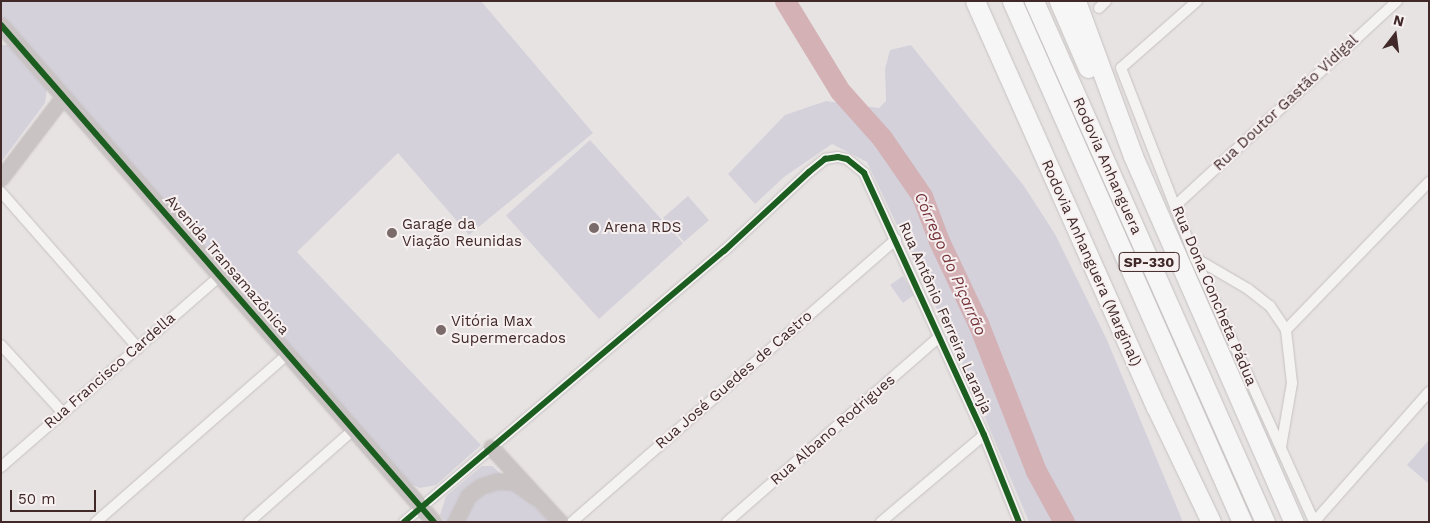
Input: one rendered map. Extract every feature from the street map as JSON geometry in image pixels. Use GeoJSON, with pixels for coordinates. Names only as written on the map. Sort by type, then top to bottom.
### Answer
{"type":"FeatureCollection","features":[{"type":"Feature","properties":{"kind":"highway","name":"Rodovia Anhanguera (Marginal)"},"geometry":{"type":"LineString","coordinates":[[976,1],[1156,407],[1211,522]]}},
{"type":"Feature","properties":{"kind":"highway","name":"Rodovia Anhanguera"},"geometry":{"type":"LineString","coordinates":[[1012,1],[1242,522]]}},
{"type":"Feature","properties":{"kind":"highway","name":"Rodovia Anhanguera"},"geometry":{"type":"LineString","coordinates":[[1034,1],[1265,522]]}},
{"type":"Feature","properties":{"kind":"highway"},"geometry":{"type":"LineString","coordinates":[[1066,6],[1292,513],[1299,522]]}},
{"type":"Feature","properties":{"kind":"highway"},"geometry":{"type":"LineString","coordinates":[[1156,407],[1162,431],[1199,522]]}},
{"type":"Feature","properties":{"kind":"street","name":"Rua Dona Concheta Pádua"},"geometry":{"type":"LineString","coordinates":[[1197,1],[1121,68],[1195,258],[1314,522]]}},
{"type":"Feature","properties":{"kind":"street","name":"Rua Doutor Gastão Vidigal"},"geometry":{"type":"LineString","coordinates":[[1175,206],[1397,1]]}},
{"type":"Feature","properties":{"kind":"street","name":"Avenida Transamazônica"},"geometry":{"type":"LineString","coordinates":[[3,31],[63,96],[434,522]]}},
{"type":"Feature","properties":{"kind":"street"},"geometry":{"type":"LineString","coordinates":[[1,178],[63,96]]}},
{"type":"Feature","properties":{"kind":"street","name":"Rua Antônio Ferreira Laranja"},"geometry":{"type":"LineString","coordinates":[[491,447],[679,289],[821,162],[831,157],[847,159],[864,173],[896,239],[984,435],[1019,522]]}},
{"type":"Feature","properties":{"kind":"street"},"geometry":{"type":"LineString","coordinates":[[1286,330],[1429,182]]}},
{"type":"Feature","properties":{"kind":"street"},"geometry":{"type":"LineString","coordinates":[[1,192],[138,348]]}},
{"type":"Feature","properties":{"kind":"street","name":"Rua José Guedes de Castro"},"geometry":{"type":"LineString","coordinates":[[572,522],[896,239]]}},
{"type":"Feature","properties":{"kind":"street"},"geometry":{"type":"LineString","coordinates":[[1195,258],[1248,289],[1270,306],[1286,330],[1292,383],[1281,447]]}},
{"type":"Feature","properties":{"kind":"street","name":"Rua Francisco Cardella"},"geometry":{"type":"LineString","coordinates":[[1,467],[220,276]]}},
{"type":"Feature","properties":{"kind":"street","name":"Rua Albano Rodrigues"},"geometry":{"type":"LineString","coordinates":[[727,522],[940,337]]}},
{"type":"Feature","properties":{"kind":"street"},"geometry":{"type":"LineString","coordinates":[[1,345],[62,413]]}},
{"type":"Feature","properties":{"kind":"street"},"geometry":{"type":"LineString","coordinates":[[96,522],[288,354]]}},
{"type":"Feature","properties":{"kind":"street"},"geometry":{"type":"LineString","coordinates":[[1314,522],[1429,392]]}},
{"type":"Feature","properties":{"kind":"street"},"geometry":{"type":"LineString","coordinates":[[249,522],[353,430]]}},
{"type":"Feature","properties":{"kind":"street"},"geometry":{"type":"LineString","coordinates":[[881,522],[984,435]]}},
{"type":"Feature","properties":{"kind":"street"},"geometry":{"type":"LineString","coordinates":[[404,522],[491,447],[560,522]]}},
{"type":"Feature","properties":{"kind":"street"},"geometry":{"type":"LineString","coordinates":[[455,522],[468,496],[481,486],[497,482],[514,482],[540,500]]}},
{"type":"Feature","properties":{"kind":"shaded area"},"geometry":{"type":"Polygon","coordinates":[[[1,1],[481,1],[593,133],[469,235],[398,153],[297,252],[481,445],[436,485],[420,488],[411,484],[1,17],[1,1]]]}},
{"type":"Feature","properties":{"kind":"shaded area"},"geometry":{"type":"Polygon","coordinates":[[[1,45],[10,45],[47,89],[45,103],[1,162],[1,45]]]}},
{"type":"Feature","properties":{"kind":"shaded area"},"geometry":{"type":"Polygon","coordinates":[[[911,45],[1024,186],[1055,234],[1107,340],[1183,522],[1029,522],[955,347],[867,162],[832,144],[784,177],[755,204],[728,174],[785,115],[826,101],[879,108],[886,101],[885,69],[890,50],[911,45]]]}},
{"type":"Feature","properties":{"kind":"shaded area","name":"Arena RDS"},"geometry":{"type":"Polygon","coordinates":[[[590,140],[683,243],[599,319],[506,216],[590,140]]]}},
{"type":"Feature","properties":{"kind":"shaded area"},"geometry":{"type":"Polygon","coordinates":[[[688,196],[709,220],[684,242],[663,218],[688,196]]]}},
{"type":"Feature","properties":{"kind":"shaded area"},"geometry":{"type":"Polygon","coordinates":[[[903,276],[914,295],[903,303],[890,285],[903,276]]]}},
{"type":"Feature","properties":{"kind":"shaded area"},"geometry":{"type":"Polygon","coordinates":[[[1429,440],[1429,484],[1407,465],[1429,440]]]}},
{"type":"Feature","properties":{"kind":"shaded area"},"geometry":{"type":"Polygon","coordinates":[[[482,466],[492,466],[506,478],[486,482],[451,522],[445,522],[440,515],[446,496],[482,466]]]}},
{"type":"Feature","properties":{"kind":"shaded area"},"geometry":{"type":"Polygon","coordinates":[[[515,486],[549,522],[458,522],[482,489],[515,486]]]}},
{"type":"Feature","properties":{"kind":"waterway","name":"Córrego do Piçarrão"},"geometry":{"type":"LineString","coordinates":[[785,1],[840,91],[882,138],[922,196],[939,241],[978,323],[1036,471],[1064,522]]}},
{"type":"Feature","properties":{"kind":"cycle path"},"geometry":{"type":"LineString","coordinates":[[1,25],[434,522]]}},
{"type":"Feature","properties":{"kind":"cycle path"},"geometry":{"type":"LineString","coordinates":[[404,522],[724,251],[809,172],[825,159],[838,157],[847,159],[864,173],[984,435],[1019,522]]}},
{"type":"Feature","properties":{"kind":"place","name":"Arena RDS"},"geometry":{"type":"Point","coordinates":[594,228]}},
{"type":"Feature","properties":{"kind":"place","name":"Garage da Viação Reunidas"},"geometry":{"type":"Point","coordinates":[392,233]}},
{"type":"Feature","properties":{"kind":"place","name":"Vitória Max Supermercados"},"geometry":{"type":"Point","coordinates":[441,330]}}]}
